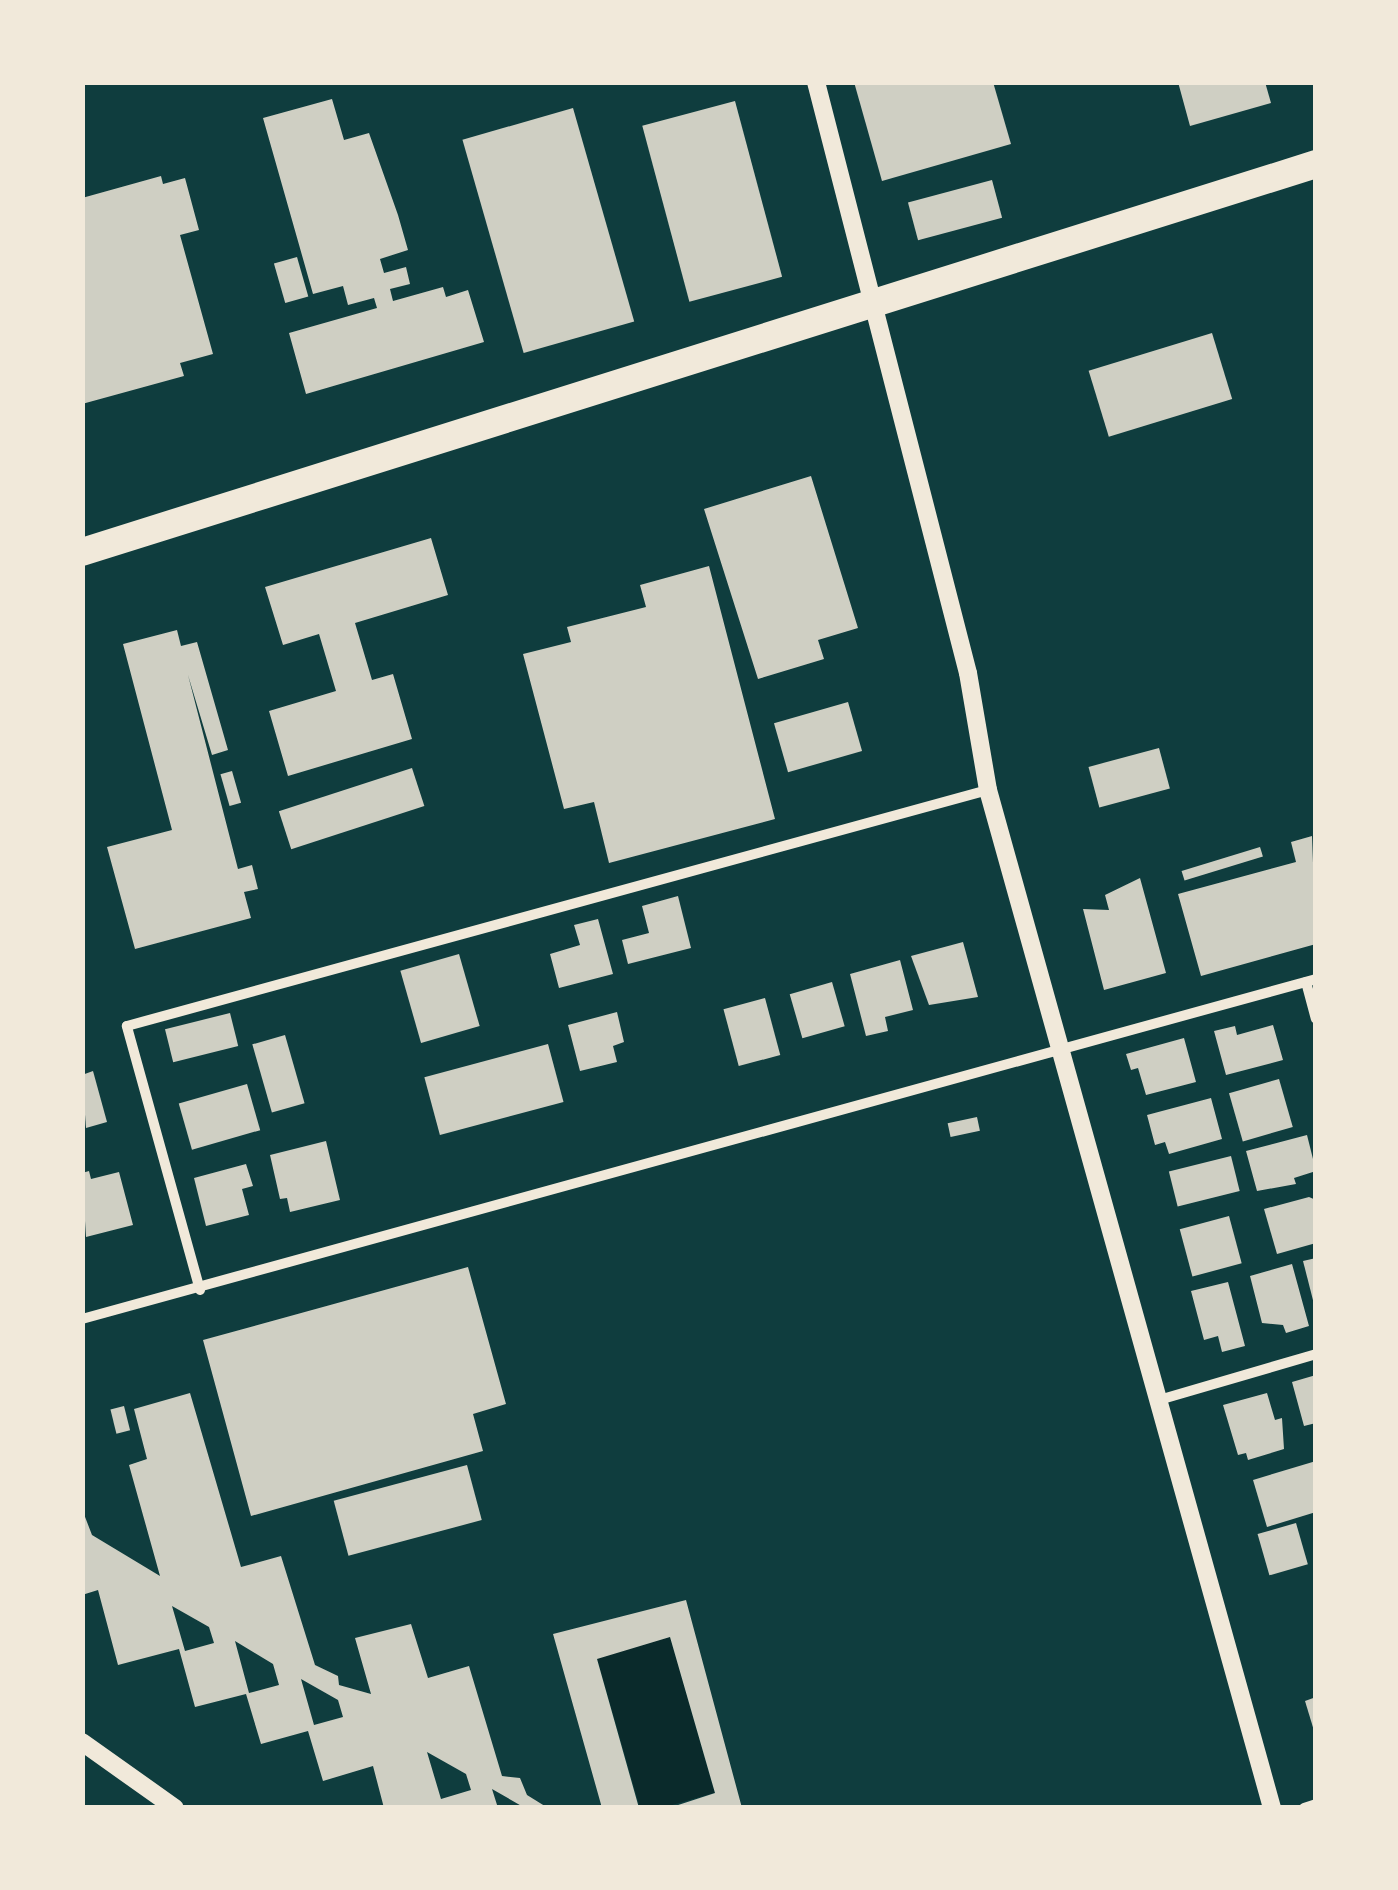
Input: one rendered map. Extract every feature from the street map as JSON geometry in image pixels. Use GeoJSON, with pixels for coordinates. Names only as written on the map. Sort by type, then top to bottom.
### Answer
{"type":"FeatureCollection","features":[{"type":"Feature","properties":{"kind":"highway"},"geometry":{"type":"LineString","coordinates":[[82,552],[1316,164]]}},
{"type":"Feature","properties":{"kind":"street"},"geometry":{"type":"LineString","coordinates":[[816,82],[968,672],[988,790],[1272,1808]]}},
{"type":"Feature","properties":{"kind":"street"},"geometry":{"type":"LineString","coordinates":[[200,1290],[128,1026],[988,790]]}},
{"type":"Feature","properties":{"kind":"street"},"geometry":{"type":"LineString","coordinates":[[82,1320],[1310,980],[1316,1019]]}},
{"type":"Feature","properties":{"kind":"street"},"geometry":{"type":"LineString","coordinates":[[1159,1400],[1316,1354]]}},
{"type":"Feature","properties":{"kind":"street"},"geometry":{"type":"LineString","coordinates":[[82,1742],[175,1808]]}},
{"type":"Feature","properties":{"kind":"street"},"geometry":{"type":"LineString","coordinates":[[1304,1808],[1316,1804]]}},
{"type":"Feature","properties":{"kind":"water"},"geometry":{"type":"Polygon","coordinates":[[[670,1637],[715,1793],[661,1808],[640,1808],[597,1658],[670,1637]]]}},
{"type":"Feature","properties":{"kind":"building"},"geometry":{"type":"Polygon","coordinates":[[[854,82],[993,82],[1011,144],[882,181],[854,82]]]}},
{"type":"Feature","properties":{"kind":"building"},"geometry":{"type":"Polygon","coordinates":[[[1178,82],[1265,82],[1271,103],[1190,126],[1178,82]]]}},
{"type":"Feature","properties":{"kind":"building"},"geometry":{"type":"Polygon","coordinates":[[[332,99],[344,140],[369,133],[398,215],[408,250],[380,259],[384,273],[406,267],[410,284],[390,289],[393,301],[443,287],[446,297],[468,290],[484,342],[306,394],[289,333],[377,308],[374,298],[348,305],[343,286],[313,294],[263,118],[332,99]]]}},
{"type":"Feature","properties":{"kind":"building"},"geometry":{"type":"Polygon","coordinates":[[[735,101],[782,277],[689,302],[642,126],[735,101]]]}},
{"type":"Feature","properties":{"kind":"building"},"geometry":{"type":"Polygon","coordinates":[[[573,108],[634,321],[524,353],[462,140],[573,108]]]}},
{"type":"Feature","properties":{"kind":"building"},"geometry":{"type":"Polygon","coordinates":[[[161,176],[163,184],[185,178],[199,230],[180,235],[213,354],[180,363],[184,376],[82,404],[82,198],[161,176]]]}},
{"type":"Feature","properties":{"kind":"building"},"geometry":{"type":"Polygon","coordinates":[[[992,180],[1002,218],[918,240],[908,203],[992,180]]]}},
{"type":"Feature","properties":{"kind":"building"},"geometry":{"type":"Polygon","coordinates":[[[297,257],[308,296],[285,303],[274,264],[297,257]]]}},
{"type":"Feature","properties":{"kind":"building"},"geometry":{"type":"Polygon","coordinates":[[[1212,333],[1232,399],[1109,437],[1089,371],[1212,333]]]}},
{"type":"Feature","properties":{"kind":"building"},"geometry":{"type":"Polygon","coordinates":[[[811,476],[858,628],[818,640],[824,659],[758,679],[704,509],[811,476]]]}},
{"type":"Feature","properties":{"kind":"building"},"geometry":{"type":"Polygon","coordinates":[[[431,538],[448,595],[355,623],[372,680],[393,674],[412,739],[288,776],[269,711],[336,691],[319,634],[283,645],[265,587],[431,538]]]}},
{"type":"Feature","properties":{"kind":"building"},"geometry":{"type":"Polygon","coordinates":[[[709,566],[775,819],[609,863],[594,802],[564,809],[523,654],[571,642],[567,627],[646,607],[640,585],[709,566]]]}},
{"type":"Feature","properties":{"kind":"building"},"geometry":{"type":"Polygon","coordinates":[[[177,630],[181,646],[197,642],[228,750],[212,755],[188,675],[238,869],[252,865],[258,889],[244,892],[251,918],[135,949],[107,847],[172,830],[123,644],[177,630]]]}},
{"type":"Feature","properties":{"kind":"building"},"geometry":{"type":"Polygon","coordinates":[[[848,702],[862,751],[788,772],[774,723],[848,702]]]}},
{"type":"Feature","properties":{"kind":"building"},"geometry":{"type":"Polygon","coordinates":[[[1159,748],[1170,789],[1099,807],[1088,767],[1159,748]]]}},
{"type":"Feature","properties":{"kind":"building"},"geometry":{"type":"Polygon","coordinates":[[[412,768],[424,806],[291,849],[279,811],[412,768]]]}},
{"type":"Feature","properties":{"kind":"building"},"geometry":{"type":"Polygon","coordinates":[[[232,771],[241,803],[230,806],[220,774],[232,771]]]}},
{"type":"Feature","properties":{"kind":"building"},"geometry":{"type":"Polygon","coordinates":[[[1312,836],[1316,944],[1201,976],[1178,894],[1296,862],[1291,842],[1312,836]]]}},
{"type":"Feature","properties":{"kind":"building"},"geometry":{"type":"Polygon","coordinates":[[[1260,847],[1263,857],[1185,881],[1182,871],[1260,847]]]}},
{"type":"Feature","properties":{"kind":"building"},"geometry":{"type":"Polygon","coordinates":[[[1140,878],[1166,973],[1104,990],[1083,909],[1109,910],[1105,895],[1140,878]]]}},
{"type":"Feature","properties":{"kind":"building"},"geometry":{"type":"Polygon","coordinates":[[[678,896],[691,948],[628,964],[622,940],[649,933],[642,906],[678,896]]]}},
{"type":"Feature","properties":{"kind":"building"},"geometry":{"type":"Polygon","coordinates":[[[598,919],[613,974],[559,988],[550,954],[580,945],[574,925],[598,919]]]}},
{"type":"Feature","properties":{"kind":"building"},"geometry":{"type":"Polygon","coordinates":[[[963,942],[978,997],[929,1005],[911,956],[963,942]]]}},
{"type":"Feature","properties":{"kind":"building"},"geometry":{"type":"Polygon","coordinates":[[[459,954],[480,1026],[421,1043],[400,971],[459,954]]]}},
{"type":"Feature","properties":{"kind":"building"},"geometry":{"type":"Polygon","coordinates":[[[900,960],[913,1010],[885,1017],[888,1031],[866,1036],[850,974],[900,960]]]}},
{"type":"Feature","properties":{"kind":"building"},"geometry":{"type":"Polygon","coordinates":[[[832,982],[845,1026],[802,1038],[790,994],[832,982]]]}},
{"type":"Feature","properties":{"kind":"building"},"geometry":{"type":"Polygon","coordinates":[[[765,998],[780,1055],[739,1066],[723,1009],[765,998]]]}},
{"type":"Feature","properties":{"kind":"building"},"geometry":{"type":"Polygon","coordinates":[[[617,1012],[624,1042],[613,1046],[617,1062],[580,1071],[568,1025],[617,1012]]]}},
{"type":"Feature","properties":{"kind":"building"},"geometry":{"type":"Polygon","coordinates":[[[230,1013],[238,1046],[173,1062],[165,1029],[230,1013]]]}},
{"type":"Feature","properties":{"kind":"building"},"geometry":{"type":"Polygon","coordinates":[[[1273,1025],[1283,1060],[1226,1075],[1214,1031],[1235,1026],[1237,1035],[1273,1025]]]}},
{"type":"Feature","properties":{"kind":"building"},"geometry":{"type":"Polygon","coordinates":[[[285,1035],[305,1103],[272,1113],[252,1044],[285,1035]]]}},
{"type":"Feature","properties":{"kind":"building"},"geometry":{"type":"Polygon","coordinates":[[[1184,1038],[1196,1082],[1146,1095],[1138,1068],[1131,1070],[1126,1054],[1184,1038]]]}},
{"type":"Feature","properties":{"kind":"building"},"geometry":{"type":"Polygon","coordinates":[[[548,1044],[564,1102],[440,1135],[424,1077],[548,1044]]]}},
{"type":"Feature","properties":{"kind":"building"},"geometry":{"type":"Polygon","coordinates":[[[93,1071],[107,1122],[86,1128],[82,1075],[93,1071]]]}},
{"type":"Feature","properties":{"kind":"building"},"geometry":{"type":"Polygon","coordinates":[[[1279,1079],[1293,1127],[1243,1141],[1229,1093],[1279,1079]]]}},
{"type":"Feature","properties":{"kind":"building"},"geometry":{"type":"Polygon","coordinates":[[[247,1084],[260,1130],[192,1150],[179,1104],[247,1084]]]}},
{"type":"Feature","properties":{"kind":"building"},"geometry":{"type":"Polygon","coordinates":[[[1211,1098],[1222,1139],[1169,1154],[1165,1142],[1155,1145],[1147,1115],[1211,1098]]]}},
{"type":"Feature","properties":{"kind":"building"},"geometry":{"type":"Polygon","coordinates":[[[977,1117],[980,1131],[951,1137],[948,1123],[977,1117]]]}},
{"type":"Feature","properties":{"kind":"building"},"geometry":{"type":"Polygon","coordinates":[[[1307,1135],[1316,1171],[1294,1178],[1296,1184],[1257,1191],[1246,1151],[1307,1135]]]}},
{"type":"Feature","properties":{"kind":"building"},"geometry":{"type":"Polygon","coordinates":[[[326,1141],[340,1200],[290,1212],[287,1198],[280,1199],[270,1155],[326,1141]]]}},
{"type":"Feature","properties":{"kind":"building"},"geometry":{"type":"Polygon","coordinates":[[[1231,1156],[1240,1191],[1178,1206],[1169,1171],[1231,1156]]]}},
{"type":"Feature","properties":{"kind":"building"},"geometry":{"type":"Polygon","coordinates":[[[246,1164],[253,1186],[242,1189],[249,1215],[206,1226],[194,1178],[246,1164]]]}},
{"type":"Feature","properties":{"kind":"building"},"geometry":{"type":"Polygon","coordinates":[[[89,1171],[91,1179],[119,1172],[133,1225],[86,1237],[82,1173],[89,1171]]]}},
{"type":"Feature","properties":{"kind":"building"},"geometry":{"type":"Polygon","coordinates":[[[1309,1197],[1316,1200],[1316,1243],[1277,1254],[1264,1209],[1309,1197]]]}},
{"type":"Feature","properties":{"kind":"building"},"geometry":{"type":"Polygon","coordinates":[[[1229,1216],[1242,1263],[1192,1277],[1180,1229],[1229,1216]]]}},
{"type":"Feature","properties":{"kind":"building"},"geometry":{"type":"Polygon","coordinates":[[[1316,1258],[1316,1304],[1314,1304],[1303,1261],[1316,1258]]]}},
{"type":"Feature","properties":{"kind":"building"},"geometry":{"type":"Polygon","coordinates":[[[1292,1264],[1309,1326],[1286,1333],[1283,1325],[1262,1323],[1250,1276],[1292,1264]]]}},
{"type":"Feature","properties":{"kind":"building"},"geometry":{"type":"Polygon","coordinates":[[[468,1267],[506,1404],[473,1414],[483,1451],[251,1516],[203,1340],[468,1267]]]}},
{"type":"Feature","properties":{"kind":"building"},"geometry":{"type":"Polygon","coordinates":[[[1228,1282],[1245,1346],[1222,1352],[1218,1336],[1204,1340],[1191,1291],[1228,1282]]]}},
{"type":"Feature","properties":{"kind":"building"},"geometry":{"type":"Polygon","coordinates":[[[1316,1375],[1316,1423],[1304,1426],[1292,1382],[1316,1375]]]}},
{"type":"Feature","properties":{"kind":"building"},"geometry":{"type":"Polygon","coordinates":[[[190,1393],[241,1567],[281,1556],[315,1665],[338,1676],[339,1685],[371,1694],[355,1638],[411,1624],[428,1678],[469,1666],[502,1776],[520,1778],[527,1795],[548,1808],[525,1808],[492,1789],[498,1808],[384,1808],[373,1766],[323,1781],[308,1731],[261,1744],[246,1694],[195,1707],[179,1649],[118,1665],[98,1590],[82,1595],[82,1509],[92,1535],[160,1576],[129,1465],[147,1459],[134,1409],[190,1393]],[[172,1606],[185,1651],[214,1643],[209,1627],[172,1606]],[[235,1641],[249,1693],[279,1685],[273,1664],[235,1641]],[[301,1679],[314,1725],[343,1717],[338,1700],[301,1679]],[[427,1752],[441,1799],[471,1790],[466,1774],[427,1752]]]}},
{"type":"Feature","properties":{"kind":"building"},"geometry":{"type":"Polygon","coordinates":[[[1267,1393],[1275,1420],[1282,1418],[1284,1449],[1248,1460],[1246,1453],[1238,1455],[1223,1405],[1267,1393]]]}},
{"type":"Feature","properties":{"kind":"building"},"geometry":{"type":"Polygon","coordinates":[[[124,1406],[130,1430],[116,1434],[110,1409],[124,1406]]]}},
{"type":"Feature","properties":{"kind":"building"},"geometry":{"type":"Polygon","coordinates":[[[1316,1461],[1316,1512],[1267,1527],[1253,1480],[1316,1461]]]}},
{"type":"Feature","properties":{"kind":"building"},"geometry":{"type":"Polygon","coordinates":[[[467,1465],[482,1520],[348,1556],[334,1501],[467,1465]]]}},
{"type":"Feature","properties":{"kind":"building"},"geometry":{"type":"Polygon","coordinates":[[[1296,1523],[1308,1564],[1269,1575],[1258,1534],[1296,1523]]]}},
{"type":"Feature","properties":{"kind":"building"},"geometry":{"type":"Polygon","coordinates":[[[686,1600],[742,1808],[669,1808],[715,1793],[670,1637],[597,1659],[639,1808],[602,1808],[553,1634],[686,1600]]]}},
{"type":"Feature","properties":{"kind":"building"},"geometry":{"type":"Polygon","coordinates":[[[1316,1697],[1316,1734],[1315,1734],[1305,1701],[1316,1697]]]}}]}
